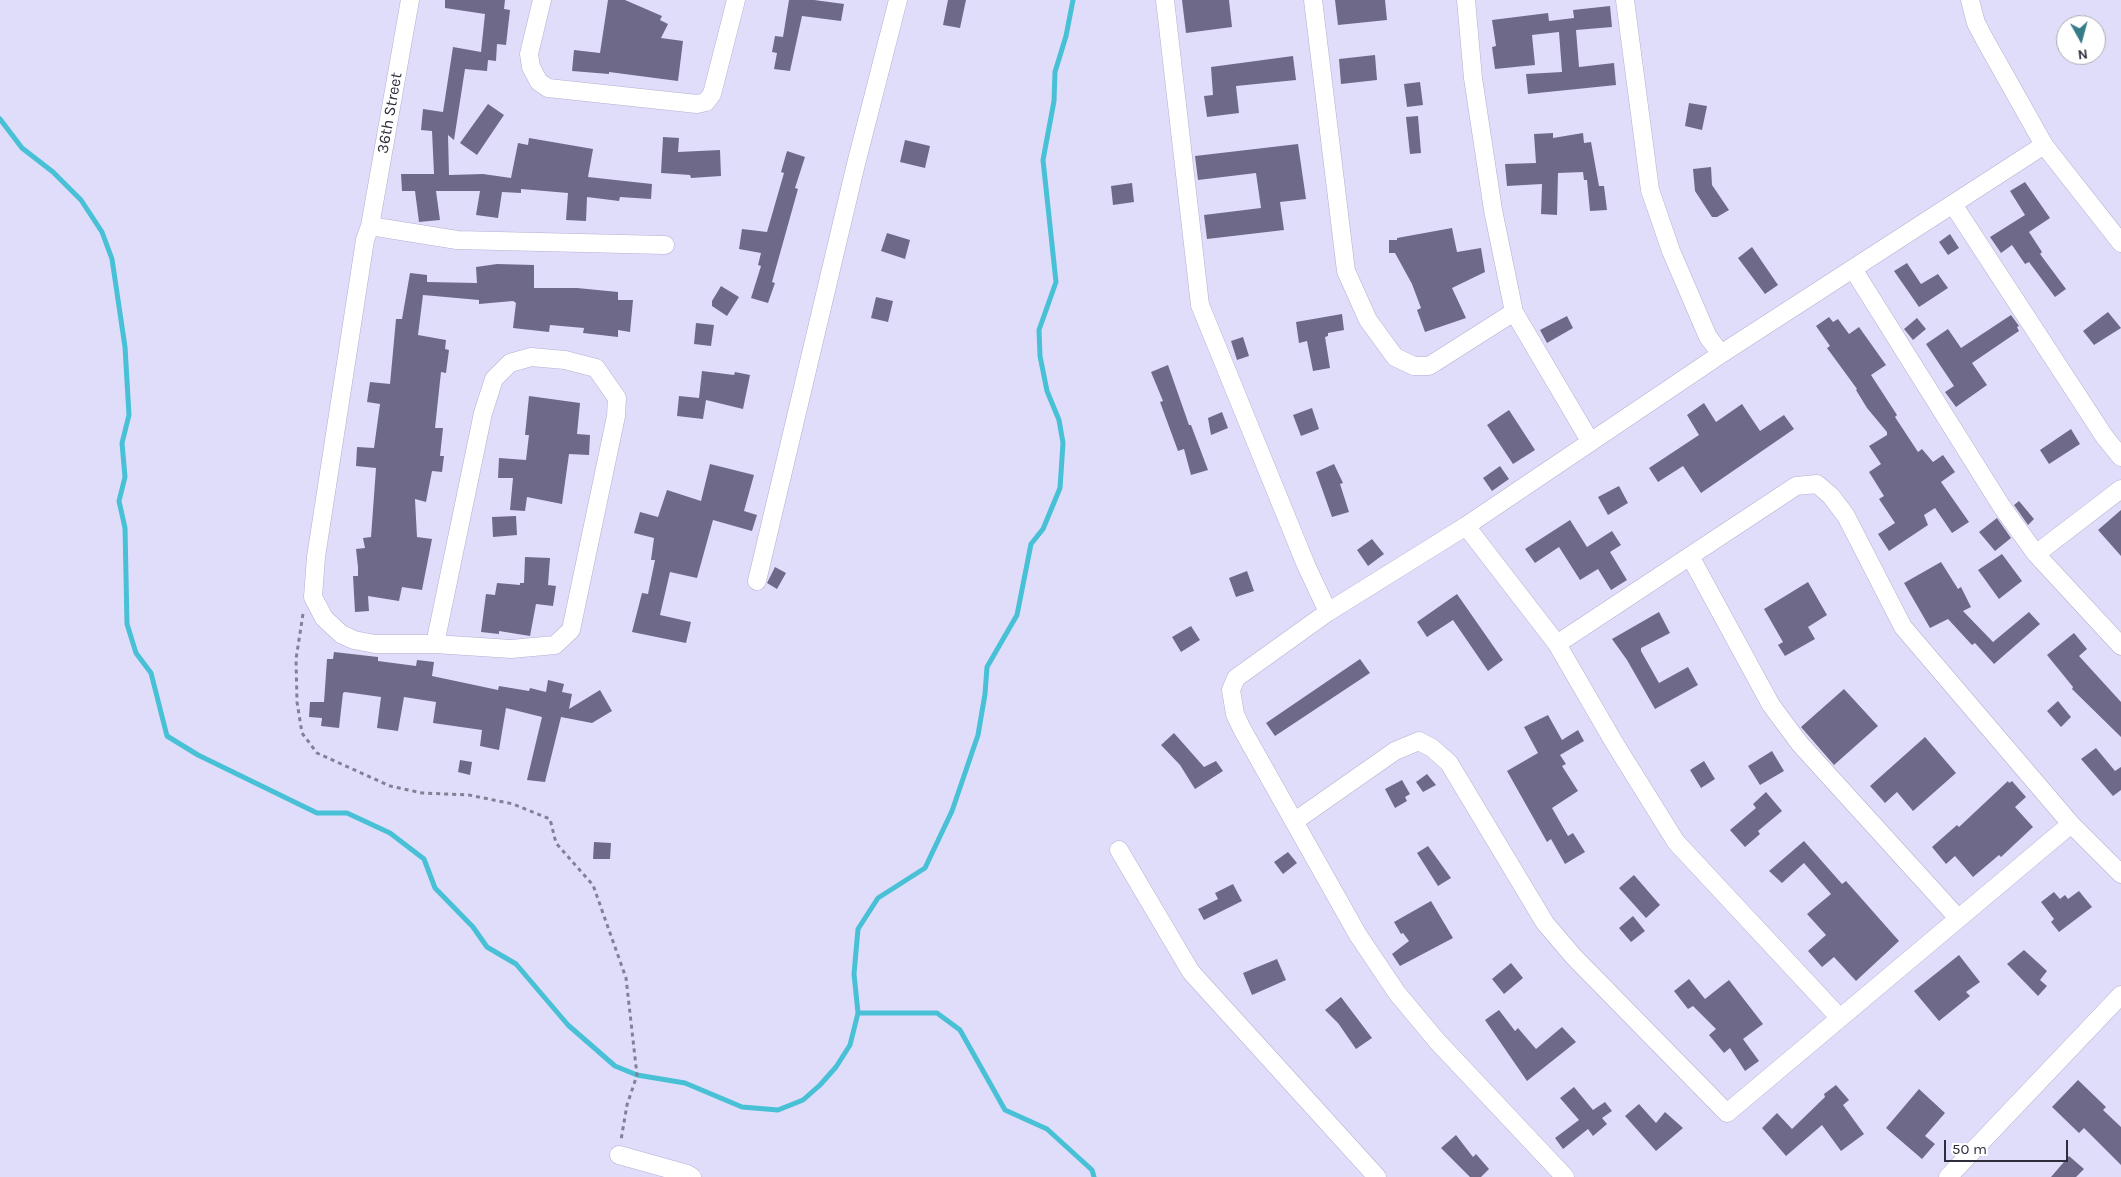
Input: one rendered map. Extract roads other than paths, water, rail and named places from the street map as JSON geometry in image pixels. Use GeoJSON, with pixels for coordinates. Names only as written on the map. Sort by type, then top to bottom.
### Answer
{"type":"FeatureCollection","features":[{"type":"Feature","properties":{"kind":"street","name":"36th Street"},"geometry":{"type":"LineString","coordinates":[[410,0],[370,226],[365,240],[319,538],[313,597],[324,618],[341,634],[354,640],[374,644],[435,644]]}},
{"type":"Feature","properties":{"kind":"street"},"geometry":{"type":"LineString","coordinates":[[542,0],[529,54],[531,67],[539,82],[548,88],[697,104],[706,102],[712,94],[736,0]]}},
{"type":"Feature","properties":{"kind":"street"},"geometry":{"type":"LineString","coordinates":[[756,581],[856,164],[898,0]]}},
{"type":"Feature","properties":{"kind":"street"},"geometry":{"type":"LineString","coordinates":[[1165,0],[1200,305],[1306,565],[1328,612]]}},
{"type":"Feature","properties":{"kind":"street"},"geometry":{"type":"LineString","coordinates":[[1313,0],[1346,271],[1368,320],[1395,357],[1414,366],[1429,366],[1514,312]]}},
{"type":"Feature","properties":{"kind":"street"},"geometry":{"type":"LineString","coordinates":[[1466,0],[1476,97],[1493,210],[1514,312],[1590,441]]}},
{"type":"Feature","properties":{"kind":"street"},"geometry":{"type":"LineString","coordinates":[[1625,0],[1650,190],[1671,252],[1708,337],[1721,354]]}},
{"type":"Feature","properties":{"kind":"street"},"geometry":{"type":"LineString","coordinates":[[1970,0],[1980,32],[2044,145],[2121,243]]}},
{"type":"Feature","properties":{"kind":"street"},"geometry":{"type":"LineString","coordinates":[[1566,1177],[1437,1041],[1397,993],[1358,935],[1242,729],[1235,714],[1231,690],[1236,678],[1328,612],[1466,526],[1721,354],[1954,206],[2044,145]]}},
{"type":"Feature","properties":{"kind":"street"},"geometry":{"type":"LineString","coordinates":[[1954,206],[2104,436],[2121,456]]}},
{"type":"Feature","properties":{"kind":"street"},"geometry":{"type":"LineString","coordinates":[[370,226],[457,240],[665,245]]}},
{"type":"Feature","properties":{"kind":"street"},"geometry":{"type":"LineString","coordinates":[[1853,269],[2002,507],[2036,554],[2121,646]]}},
{"type":"Feature","properties":{"kind":"street"},"geometry":{"type":"LineString","coordinates":[[531,358],[565,360],[596,368],[617,398],[616,416],[571,630],[554,645],[511,650],[435,644],[483,413],[494,379],[510,363],[531,358]]}},
{"type":"Feature","properties":{"kind":"street"},"geometry":{"type":"LineString","coordinates":[[1557,644],[1796,486],[1817,484],[1831,496],[1846,516],[1903,627],[2071,824],[2121,874]]}},
{"type":"Feature","properties":{"kind":"street"},"geometry":{"type":"LineString","coordinates":[[2036,554],[2121,489]]}},
{"type":"Feature","properties":{"kind":"street"},"geometry":{"type":"LineString","coordinates":[[1466,526],[1557,644],[1676,842],[1839,1017]]}},
{"type":"Feature","properties":{"kind":"street"},"geometry":{"type":"LineString","coordinates":[[1690,556],[1770,705],[1806,751],[1957,917]]}},
{"type":"Feature","properties":{"kind":"street"},"geometry":{"type":"LineString","coordinates":[[1295,821],[1395,751],[1419,741],[1432,748],[1449,763],[1545,923],[1574,958],[1727,1113],[1957,917],[2071,824]]}},
{"type":"Feature","properties":{"kind":"street"},"geometry":{"type":"LineString","coordinates":[[1119,850],[1191,972],[1378,1177]]}},
{"type":"Feature","properties":{"kind":"street"},"geometry":{"type":"LineString","coordinates":[[1948,1177],[2121,995]]}},
{"type":"Feature","properties":{"kind":"street"},"geometry":{"type":"LineString","coordinates":[[619,1155],[692,1177]]}},
{"type":"Feature","properties":{"kind":"waterway"},"geometry":{"type":"LineString","coordinates":[[0,119],[22,148],[53,172],[81,200],[102,232],[112,259],[125,347],[129,415],[122,443],[125,477],[119,501],[125,528],[127,624],[136,653],[151,673],[167,736],[198,755],[317,813],[347,813],[390,833],[424,859],[435,888],[473,927],[487,947],[516,964],[568,1025],[615,1066],[637,1075],[685,1083],[742,1107],[778,1110],[803,1100],[820,1085],[836,1067],[850,1045],[858,1013],[854,974],[858,929],[878,898],[925,868],[952,811],[978,735],[985,694],[987,667],[1017,615],[1031,544],[1043,529],[1060,488],[1063,443],[1059,420],[1047,391],[1040,356],[1039,330],[1056,282],[1043,160],[1054,101],[1055,72],[1066,36],[1073,0]]}},
{"type":"Feature","properties":{"kind":"waterway"},"geometry":{"type":"LineString","coordinates":[[858,1013],[937,1013],[960,1030],[1005,1110],[1047,1129],[1092,1170],[1094,1177]]}}]}
